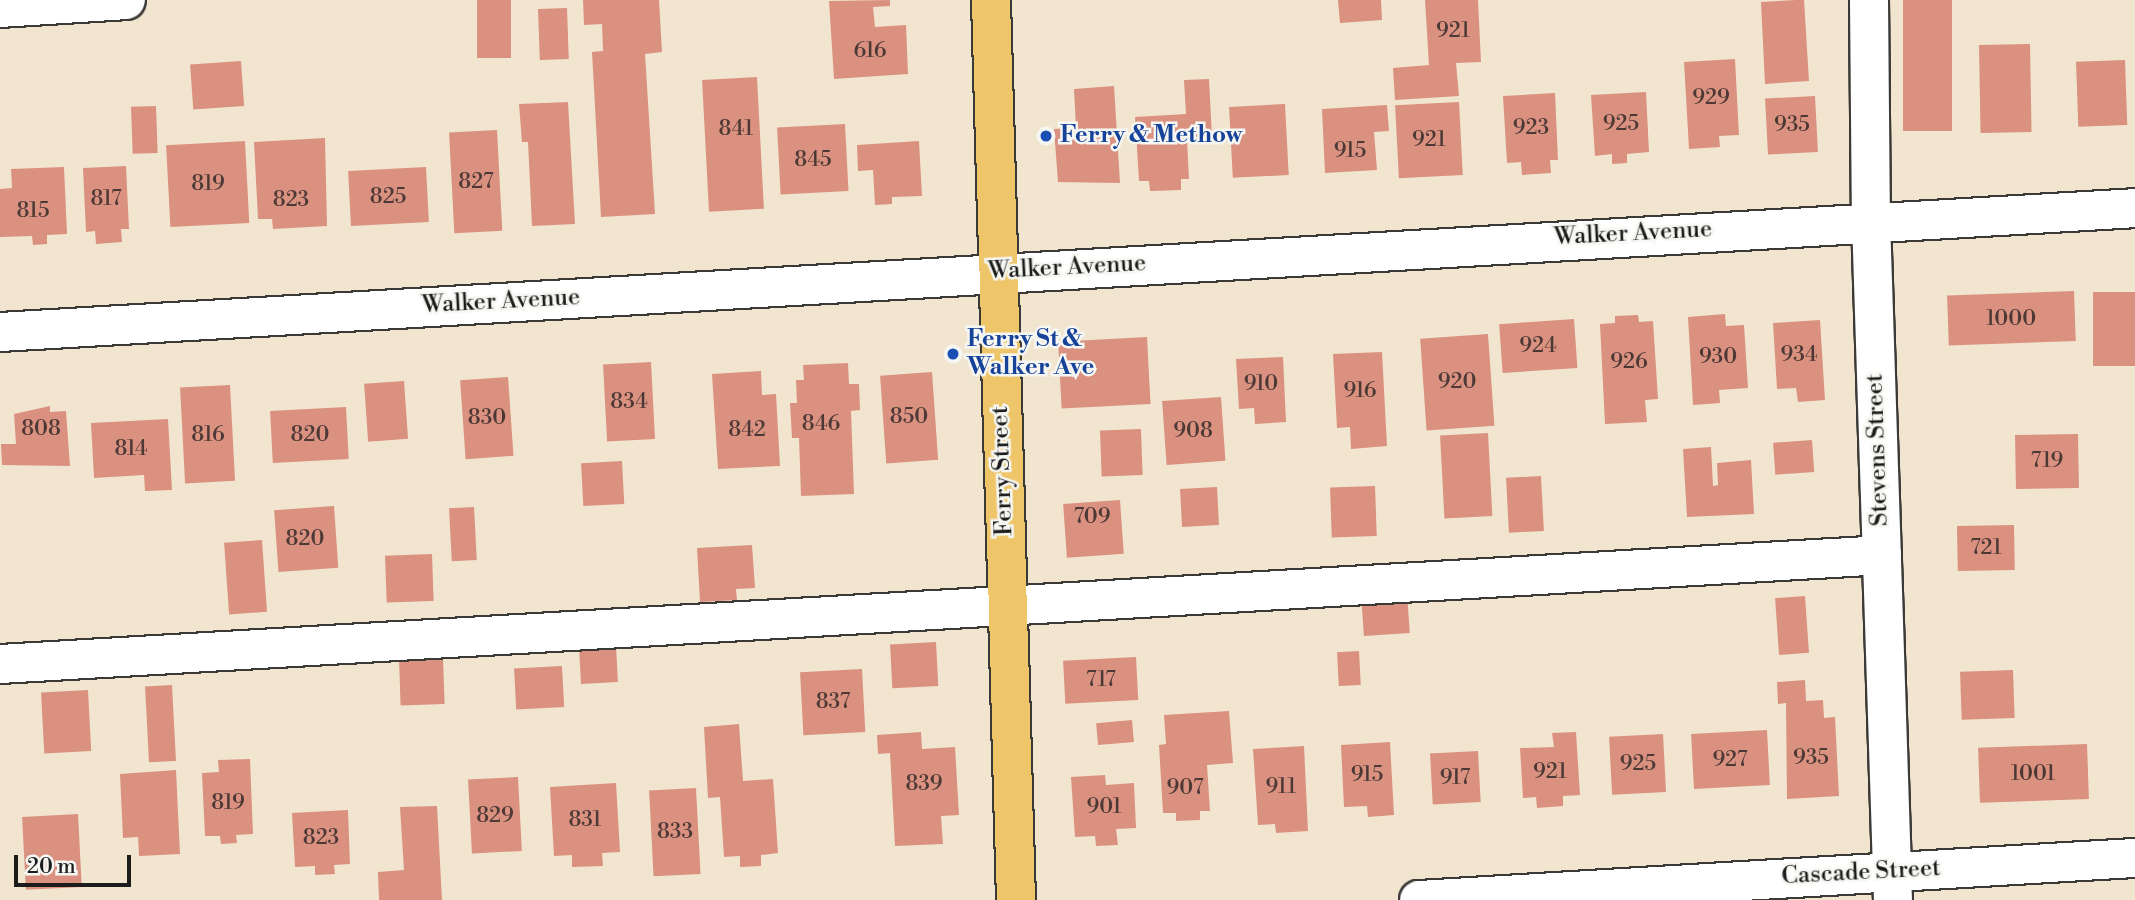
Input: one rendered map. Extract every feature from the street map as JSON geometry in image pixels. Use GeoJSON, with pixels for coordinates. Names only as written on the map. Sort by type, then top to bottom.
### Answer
{"type":"FeatureCollection","features":[{"type":"Feature","properties":{"kind":"main road","name":"Ferry Street"},"geometry":{"type":"LineString","coordinates":[[991,0],[1016,900]]}},
{"type":"Feature","properties":{"kind":"street"},"geometry":{"type":"LineString","coordinates":[[0,8],[126,0]]}},
{"type":"Feature","properties":{"kind":"street","name":"Stevens Street"},"geometry":{"type":"LineString","coordinates":[[1868,0],[1871,220],[1893,886]]}},
{"type":"Feature","properties":{"kind":"street","name":"Walker Avenue"},"geometry":{"type":"LineString","coordinates":[[0,332],[1871,220],[2135,208]]}},
{"type":"Feature","properties":{"kind":"street"},"geometry":{"type":"LineString","coordinates":[[0,664],[641,631],[1007,605],[1882,555]]}},
{"type":"Feature","properties":{"kind":"street","name":"Cascade Street"},"geometry":{"type":"LineString","coordinates":[[1419,900],[1893,886],[2135,858]]}},
{"type":"Feature","properties":{"kind":"building"},"geometry":{"type":"Polygon","coordinates":[[[477,0],[511,0],[511,58],[477,58],[477,0]]]}},
{"type":"Feature","properties":{"kind":"building"},"geometry":{"type":"Polygon","coordinates":[[[583,0],[659,0],[662,52],[645,54],[655,214],[601,217],[592,52],[603,51],[602,24],[584,25],[583,0]]]}},
{"type":"Feature","properties":{"kind":"building"},"geometry":{"type":"Polygon","coordinates":[[[890,0],[890,6],[873,7],[875,27],[906,25],[908,74],[834,79],[829,1],[890,0]]]}},
{"type":"Feature","properties":{"kind":"building"},"geometry":{"type":"Polygon","coordinates":[[[1338,0],[1381,0],[1382,20],[1340,23],[1338,0]]]}},
{"type":"Feature","properties":{"kind":"building"},"geometry":{"type":"Polygon","coordinates":[[[1425,0],[1478,0],[1481,62],[1456,63],[1459,96],[1395,100],[1393,68],[1429,65],[1425,0]]]}},
{"type":"Feature","properties":{"kind":"building"},"geometry":{"type":"Polygon","coordinates":[[[1804,0],[1809,81],[1765,84],[1761,2],[1804,0]]]}},
{"type":"Feature","properties":{"kind":"building"},"geometry":{"type":"Polygon","coordinates":[[[1903,0],[1952,0],[1952,131],[1903,131],[1903,0]]]}},
{"type":"Feature","properties":{"kind":"building"},"geometry":{"type":"Polygon","coordinates":[[[567,8],[569,59],[540,60],[538,9],[567,8]]]}},
{"type":"Feature","properties":{"kind":"building"},"geometry":{"type":"Polygon","coordinates":[[[2030,44],[2032,132],[1981,133],[1979,45],[2030,44]]]}},
{"type":"Feature","properties":{"kind":"building"},"geometry":{"type":"Polygon","coordinates":[[[1735,59],[1739,135],[1719,136],[1720,147],[1689,149],[1684,62],[1735,59]]]}},
{"type":"Feature","properties":{"kind":"building"},"geometry":{"type":"Polygon","coordinates":[[[2125,60],[2127,125],[2078,127],[2076,62],[2125,60]]]}},
{"type":"Feature","properties":{"kind":"building"},"geometry":{"type":"Polygon","coordinates":[[[241,61],[244,106],[193,109],[190,65],[241,61]]]}},
{"type":"Feature","properties":{"kind":"building"},"geometry":{"type":"Polygon","coordinates":[[[757,77],[764,209],[709,212],[702,80],[757,77]]]}},
{"type":"Feature","properties":{"kind":"building"},"geometry":{"type":"Polygon","coordinates":[[[1209,79],[1212,138],[1187,140],[1189,179],[1181,179],[1181,190],[1150,191],[1149,181],[1139,181],[1135,117],[1186,114],[1184,80],[1209,79]]]}},
{"type":"Feature","properties":{"kind":"building"},"geometry":{"type":"Polygon","coordinates":[[[1114,86],[1120,183],[1058,182],[1054,129],[1076,128],[1074,89],[1114,86]]]}},
{"type":"Feature","properties":{"kind":"building"},"geometry":{"type":"Polygon","coordinates":[[[1646,92],[1649,152],[1627,154],[1627,163],[1612,164],[1612,154],[1595,156],[1591,95],[1646,92]]]}},
{"type":"Feature","properties":{"kind":"building"},"geometry":{"type":"Polygon","coordinates":[[[1555,93],[1558,160],[1550,160],[1551,173],[1522,175],[1521,162],[1507,163],[1503,96],[1555,93]]]}},
{"type":"Feature","properties":{"kind":"building"},"geometry":{"type":"Polygon","coordinates":[[[1815,96],[1818,152],[1768,155],[1765,99],[1815,96]]]}},
{"type":"Feature","properties":{"kind":"building"},"geometry":{"type":"Polygon","coordinates":[[[568,102],[575,224],[532,226],[528,142],[522,142],[519,104],[568,102]]]}},
{"type":"Feature","properties":{"kind":"building"},"geometry":{"type":"Polygon","coordinates":[[[1459,102],[1463,175],[1399,178],[1395,105],[1459,102]]]}},
{"type":"Feature","properties":{"kind":"building"},"geometry":{"type":"Polygon","coordinates":[[[1285,104],[1289,175],[1233,178],[1229,107],[1285,104]]]}},
{"type":"Feature","properties":{"kind":"building"},"geometry":{"type":"Polygon","coordinates":[[[1387,105],[1389,131],[1374,132],[1377,170],[1325,173],[1322,109],[1387,105]]]}},
{"type":"Feature","properties":{"kind":"building"},"geometry":{"type":"Polygon","coordinates":[[[156,106],[158,153],[133,154],[131,107],[156,106]]]}},
{"type":"Feature","properties":{"kind":"building"},"geometry":{"type":"Polygon","coordinates":[[[845,124],[849,191],[781,194],[777,128],[845,124]]]}},
{"type":"Feature","properties":{"kind":"building"},"geometry":{"type":"Polygon","coordinates":[[[497,130],[502,231],[454,233],[449,133],[497,130]]]}},
{"type":"Feature","properties":{"kind":"building"},"geometry":{"type":"Polygon","coordinates":[[[325,138],[327,226],[273,229],[272,219],[258,219],[254,142],[325,138]]]}},
{"type":"Feature","properties":{"kind":"building"},"geometry":{"type":"Polygon","coordinates":[[[245,141],[249,223],[170,227],[166,145],[245,141]]]}},
{"type":"Feature","properties":{"kind":"building"},"geometry":{"type":"Polygon","coordinates":[[[919,141],[922,196],[892,197],[892,204],[875,205],[873,170],[858,171],[857,145],[919,141]]]}},
{"type":"Feature","properties":{"kind":"building"},"geometry":{"type":"Polygon","coordinates":[[[126,166],[129,229],[121,229],[122,242],[96,244],[95,231],[86,232],[83,168],[126,166]]]}},
{"type":"Feature","properties":{"kind":"building"},"geometry":{"type":"Polygon","coordinates":[[[64,167],[67,234],[47,235],[47,244],[33,245],[32,236],[0,237],[0,189],[12,188],[11,169],[64,167]]]}},
{"type":"Feature","properties":{"kind":"building"},"geometry":{"type":"Polygon","coordinates":[[[426,167],[429,222],[351,226],[348,171],[426,167]]]}},
{"type":"Feature","properties":{"kind":"building"},"geometry":{"type":"Polygon","coordinates":[[[2074,291],[2076,341],[1949,345],[1947,295],[2074,291]]]}},
{"type":"Feature","properties":{"kind":"building"},"geometry":{"type":"Polygon","coordinates":[[[2093,292],[2135,292],[2135,366],[2093,366],[2093,292]]]}},
{"type":"Feature","properties":{"kind":"building"},"geometry":{"type":"Polygon","coordinates":[[[1725,314],[1726,326],[1744,325],[1748,388],[1719,390],[1720,403],[1693,405],[1688,317],[1725,314]]]}},
{"type":"Feature","properties":{"kind":"building"},"geometry":{"type":"Polygon","coordinates":[[[1638,315],[1639,322],[1653,321],[1658,399],[1645,400],[1647,422],[1605,424],[1600,324],[1615,323],[1615,316],[1638,315]]]}},
{"type":"Feature","properties":{"kind":"building"},"geometry":{"type":"Polygon","coordinates":[[[1574,319],[1577,368],[1503,373],[1499,324],[1574,319]]]}},
{"type":"Feature","properties":{"kind":"building"},"geometry":{"type":"Polygon","coordinates":[[[1820,320],[1825,400],[1798,402],[1796,388],[1777,389],[1773,323],[1820,320]]]}},
{"type":"Feature","properties":{"kind":"building"},"geometry":{"type":"Polygon","coordinates":[[[1488,334],[1494,426],[1427,431],[1420,339],[1488,334]]]}},
{"type":"Feature","properties":{"kind":"building"},"geometry":{"type":"Polygon","coordinates":[[[1147,337],[1151,404],[1062,409],[1058,342],[1147,337]]]}},
{"type":"Feature","properties":{"kind":"building"},"geometry":{"type":"Polygon","coordinates":[[[1382,352],[1387,446],[1351,449],[1350,427],[1337,428],[1333,354],[1382,352]]]}},
{"type":"Feature","properties":{"kind":"building"},"geometry":{"type":"Polygon","coordinates":[[[1283,357],[1286,422],[1255,424],[1254,408],[1239,409],[1236,359],[1283,357]]]}},
{"type":"Feature","properties":{"kind":"building"},"geometry":{"type":"Polygon","coordinates":[[[651,362],[655,439],[607,441],[603,365],[651,362]]]}},
{"type":"Feature","properties":{"kind":"building"},"geometry":{"type":"Polygon","coordinates":[[[848,363],[849,384],[859,384],[860,410],[851,411],[854,494],[801,496],[799,438],[792,438],[790,403],[797,403],[796,380],[804,380],[803,365],[848,363]]]}},
{"type":"Feature","properties":{"kind":"building"},"geometry":{"type":"Polygon","coordinates":[[[761,371],[762,395],[776,394],[780,466],[718,469],[712,374],[761,371]]]}},
{"type":"Feature","properties":{"kind":"building"},"geometry":{"type":"Polygon","coordinates":[[[932,372],[938,460],[886,463],[880,376],[932,372]]]}},
{"type":"Feature","properties":{"kind":"building"},"geometry":{"type":"Polygon","coordinates":[[[508,377],[514,456],[466,459],[460,380],[508,377]]]}},
{"type":"Feature","properties":{"kind":"building"},"geometry":{"type":"Polygon","coordinates":[[[404,381],[408,439],[368,442],[364,384],[404,381]]]}},
{"type":"Feature","properties":{"kind":"building"},"geometry":{"type":"Polygon","coordinates":[[[230,385],[235,481],[185,483],[180,388],[230,385]]]}},
{"type":"Feature","properties":{"kind":"building"},"geometry":{"type":"Polygon","coordinates":[[[1221,397],[1225,461],[1167,465],[1162,401],[1221,397]]]}},
{"type":"Feature","properties":{"kind":"building"},"geometry":{"type":"Polygon","coordinates":[[[50,406],[50,412],[66,411],[70,466],[2,465],[1,444],[16,444],[14,414],[50,406]]]}},
{"type":"Feature","properties":{"kind":"building"},"geometry":{"type":"Polygon","coordinates":[[[346,407],[349,459],[273,463],[270,411],[346,407]]]}},
{"type":"Feature","properties":{"kind":"building"},"geometry":{"type":"Polygon","coordinates":[[[168,419],[172,490],[145,491],[144,475],[94,478],[91,423],[168,419]]]}},
{"type":"Feature","properties":{"kind":"building"},"geometry":{"type":"Polygon","coordinates":[[[1141,429],[1143,475],[1102,476],[1100,430],[1141,429]]]}},
{"type":"Feature","properties":{"kind":"building"},"geometry":{"type":"Polygon","coordinates":[[[1488,433],[1492,516],[1444,518],[1440,436],[1488,433]]]}},
{"type":"Feature","properties":{"kind":"building"},"geometry":{"type":"Polygon","coordinates":[[[2078,434],[2079,488],[2016,489],[2015,435],[2078,434]]]}},
{"type":"Feature","properties":{"kind":"building"},"geometry":{"type":"Polygon","coordinates":[[[1812,440],[1814,472],[1775,475],[1773,443],[1812,440]]]}},
{"type":"Feature","properties":{"kind":"building"},"geometry":{"type":"Polygon","coordinates":[[[1711,447],[1713,486],[1718,485],[1717,463],[1751,460],[1754,514],[1687,517],[1683,449],[1711,447]]]}},
{"type":"Feature","properties":{"kind":"building"},"geometry":{"type":"Polygon","coordinates":[[[622,461],[624,504],[583,506],[581,463],[622,461]]]}},
{"type":"Feature","properties":{"kind":"building"},"geometry":{"type":"Polygon","coordinates":[[[1541,476],[1544,531],[1509,533],[1506,478],[1541,476]]]}},
{"type":"Feature","properties":{"kind":"building"},"geometry":{"type":"Polygon","coordinates":[[[1375,486],[1377,536],[1332,538],[1330,488],[1375,486]]]}},
{"type":"Feature","properties":{"kind":"building"},"geometry":{"type":"Polygon","coordinates":[[[1217,487],[1219,525],[1182,527],[1180,489],[1217,487]]]}},
{"type":"Feature","properties":{"kind":"building"},"geometry":{"type":"Polygon","coordinates":[[[1120,500],[1124,554],[1067,558],[1063,504],[1120,500]]]}},
{"type":"Feature","properties":{"kind":"building"},"geometry":{"type":"Polygon","coordinates":[[[334,506],[338,568],[278,572],[274,510],[334,506]]]}},
{"type":"Feature","properties":{"kind":"building"},"geometry":{"type":"Polygon","coordinates":[[[474,507],[477,560],[452,561],[449,508],[474,507]]]}},
{"type":"Feature","properties":{"kind":"building"},"geometry":{"type":"Polygon","coordinates":[[[2014,525],[2015,570],[1958,571],[1957,526],[2014,525]]]}},
{"type":"Feature","properties":{"kind":"building"},"geometry":{"type":"Polygon","coordinates":[[[262,540],[267,612],[229,614],[224,543],[262,540]]]}},
{"type":"Feature","properties":{"kind":"building"},"geometry":{"type":"Polygon","coordinates":[[[752,545],[755,588],[736,589],[737,600],[700,602],[697,548],[752,545]]]}},
{"type":"Feature","properties":{"kind":"building"},"geometry":{"type":"Polygon","coordinates":[[[432,554],[434,601],[387,603],[385,556],[432,554]]]}},
{"type":"Feature","properties":{"kind":"building"},"geometry":{"type":"Polygon","coordinates":[[[1407,593],[1410,633],[1364,636],[1361,596],[1407,593]]]}},
{"type":"Feature","properties":{"kind":"building"},"geometry":{"type":"Polygon","coordinates":[[[1805,596],[1809,653],[1779,655],[1775,598],[1805,596]]]}},
{"type":"Feature","properties":{"kind":"building"},"geometry":{"type":"Polygon","coordinates":[[[936,642],[938,686],[892,688],[890,644],[936,642]]]}},
{"type":"Feature","properties":{"kind":"building"},"geometry":{"type":"Polygon","coordinates":[[[616,645],[618,682],[581,684],[579,647],[616,645]]]}},
{"type":"Feature","properties":{"kind":"building"},"geometry":{"type":"Polygon","coordinates":[[[1359,651],[1361,685],[1339,686],[1337,652],[1359,651]]]}},
{"type":"Feature","properties":{"kind":"building"},"geometry":{"type":"Polygon","coordinates":[[[1136,657],[1138,700],[1065,704],[1063,661],[1136,657]]]}},
{"type":"Feature","properties":{"kind":"building"},"geometry":{"type":"Polygon","coordinates":[[[443,658],[445,704],[401,706],[399,660],[443,658]]]}},
{"type":"Feature","properties":{"kind":"building"},"geometry":{"type":"Polygon","coordinates":[[[562,666],[564,707],[516,709],[514,669],[562,666]]]}},
{"type":"Feature","properties":{"kind":"building"},"geometry":{"type":"Polygon","coordinates":[[[862,669],[865,732],[803,735],[800,672],[862,669]]]}},
{"type":"Feature","properties":{"kind":"building"},"geometry":{"type":"Polygon","coordinates":[[[2013,670],[2015,718],[1962,720],[1960,672],[2013,670]]]}},
{"type":"Feature","properties":{"kind":"building"},"geometry":{"type":"Polygon","coordinates":[[[1805,680],[1806,701],[1823,700],[1824,718],[1835,717],[1839,796],[1787,799],[1786,703],[1778,704],[1777,682],[1805,680]]]}},
{"type":"Feature","properties":{"kind":"building"},"geometry":{"type":"Polygon","coordinates":[[[172,685],[176,761],[149,762],[145,686],[172,685]]]}},
{"type":"Feature","properties":{"kind":"building"},"geometry":{"type":"Polygon","coordinates":[[[88,690],[91,751],[44,753],[41,692],[88,690]]]}},
{"type":"Feature","properties":{"kind":"building"},"geometry":{"type":"Polygon","coordinates":[[[1229,711],[1233,763],[1207,765],[1210,811],[1200,811],[1200,820],[1176,821],[1176,813],[1163,813],[1159,745],[1166,744],[1164,715],[1229,711]]]}},
{"type":"Feature","properties":{"kind":"building"},"geometry":{"type":"Polygon","coordinates":[[[1132,720],[1134,742],[1098,745],[1096,723],[1132,720]]]}},
{"type":"Feature","properties":{"kind":"building"},"geometry":{"type":"Polygon","coordinates":[[[739,724],[743,781],[773,779],[778,853],[761,855],[761,866],[740,867],[740,856],[724,857],[720,797],[708,798],[704,727],[739,724]]]}},
{"type":"Feature","properties":{"kind":"building"},"geometry":{"type":"Polygon","coordinates":[[[1767,730],[1770,785],[1694,789],[1691,734],[1767,730]]]}},
{"type":"Feature","properties":{"kind":"building"},"geometry":{"type":"Polygon","coordinates":[[[921,732],[922,749],[955,747],[959,815],[941,816],[943,844],[895,846],[890,753],[878,754],[877,735],[921,732]]]}},
{"type":"Feature","properties":{"kind":"building"},"geometry":{"type":"Polygon","coordinates":[[[1576,732],[1580,795],[1563,796],[1563,806],[1537,808],[1536,797],[1523,798],[1520,748],[1554,747],[1552,733],[1576,732]]]}},
{"type":"Feature","properties":{"kind":"building"},"geometry":{"type":"Polygon","coordinates":[[[1663,734],[1666,792],[1612,795],[1609,737],[1663,734]]]}},
{"type":"Feature","properties":{"kind":"building"},"geometry":{"type":"Polygon","coordinates":[[[1390,742],[1394,815],[1368,817],[1367,806],[1344,807],[1341,745],[1390,742]]]}},
{"type":"Feature","properties":{"kind":"building"},"geometry":{"type":"Polygon","coordinates":[[[2087,744],[2089,799],[1980,803],[1978,748],[2087,744]]]}},
{"type":"Feature","properties":{"kind":"building"},"geometry":{"type":"Polygon","coordinates":[[[1304,746],[1308,831],[1276,833],[1275,824],[1258,825],[1253,749],[1304,746]]]}},
{"type":"Feature","properties":{"kind":"building"},"geometry":{"type":"Polygon","coordinates":[[[1478,751],[1481,802],[1433,804],[1430,754],[1478,751]]]}},
{"type":"Feature","properties":{"kind":"building"},"geometry":{"type":"Polygon","coordinates":[[[250,759],[253,834],[236,835],[237,843],[221,844],[220,836],[205,836],[202,773],[219,772],[218,760],[250,759]]]}},
{"type":"Feature","properties":{"kind":"building"},"geometry":{"type":"Polygon","coordinates":[[[176,770],[180,854],[139,856],[138,837],[123,838],[120,774],[176,770]]]}},
{"type":"Feature","properties":{"kind":"building"},"geometry":{"type":"Polygon","coordinates":[[[1105,775],[1106,785],[1134,783],[1136,828],[1116,829],[1118,845],[1096,846],[1095,836],[1075,837],[1071,777],[1105,775]]]}},
{"type":"Feature","properties":{"kind":"building"},"geometry":{"type":"Polygon","coordinates":[[[518,777],[522,851],[472,854],[468,780],[518,777]]]}},
{"type":"Feature","properties":{"kind":"building"},"geometry":{"type":"Polygon","coordinates":[[[616,783],[620,852],[602,853],[603,866],[572,867],[572,855],[554,856],[550,787],[616,783]]]}},
{"type":"Feature","properties":{"kind":"building"},"geometry":{"type":"Polygon","coordinates":[[[696,788],[701,874],[654,876],[649,790],[696,788]]]}},
{"type":"Feature","properties":{"kind":"building"},"geometry":{"type":"Polygon","coordinates":[[[437,806],[442,900],[379,900],[378,872],[404,870],[400,807],[437,806]]]}},
{"type":"Feature","properties":{"kind":"building"},"geometry":{"type":"Polygon","coordinates":[[[348,810],[350,864],[334,865],[335,874],[315,875],[315,866],[295,867],[292,813],[348,810]]]}},
{"type":"Feature","properties":{"kind":"building"},"geometry":{"type":"Polygon","coordinates":[[[78,814],[82,887],[26,890],[22,817],[78,814]]]}},
{"type":"Feature","properties":{"kind":"place","name":"Ferry & Methow"},"geometry":{"type":"Point","coordinates":[1046,136]}},
{"type":"Feature","properties":{"kind":"place","name":"Ferry St & Walker Ave"},"geometry":{"type":"Point","coordinates":[953,354]}}]}
